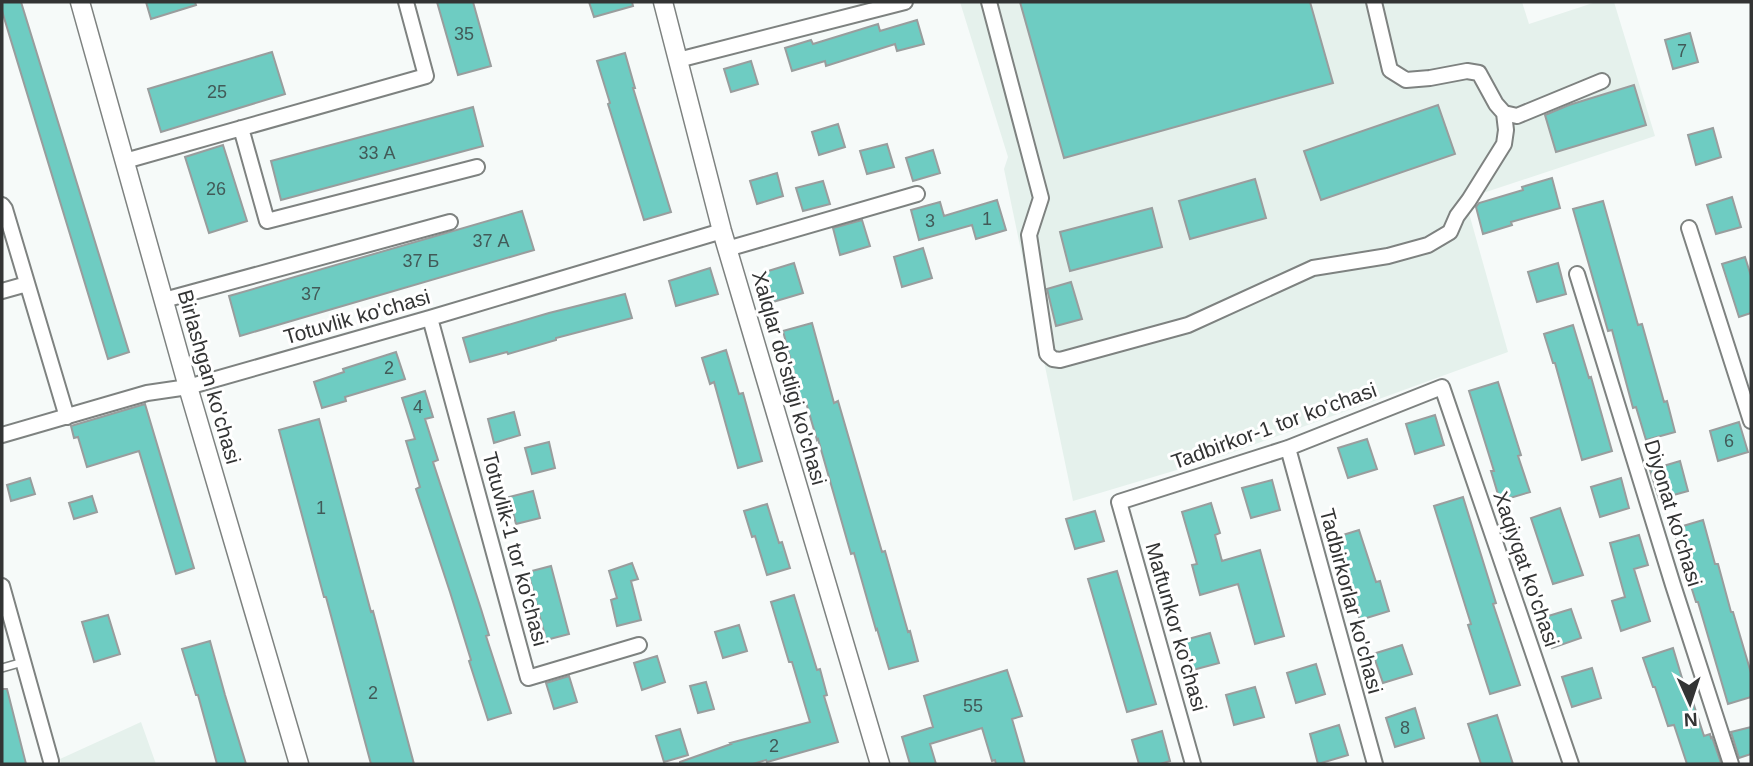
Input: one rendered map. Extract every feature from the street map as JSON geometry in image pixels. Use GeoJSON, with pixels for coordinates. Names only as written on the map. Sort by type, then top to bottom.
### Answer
{"type":"FeatureCollection","features":[{"type":"Feature","properties":{"kind":"street","name":"Birlashgan ko'chasi"},"geometry":{"type":"LineString","coordinates":[[79,2],[299,764]]}},
{"type":"Feature","properties":{"kind":"street"},"geometry":{"type":"LineString","coordinates":[[125,161],[426,75],[406,2]]}},
{"type":"Feature","properties":{"kind":"street","name":"Xalqlar do'stligi ko'chasi"},"geometry":{"type":"LineString","coordinates":[[663,2],[727,249],[880,764]]}},
{"type":"Feature","properties":{"kind":"street"},"geometry":{"type":"LineString","coordinates":[[678,60],[903,2]]}},
{"type":"Feature","properties":{"kind":"street"},"geometry":{"type":"LineString","coordinates":[[989,2],[1041,198],[1029,236],[1047,354],[1060,360],[1188,325],[1313,268],[1388,256],[1428,245],[1450,232],[1457,216],[1504,144],[1504,113],[1479,73],[1467,71],[1430,78],[1406,79],[1390,70],[1374,2]]}},
{"type":"Feature","properties":{"kind":"street"},"geometry":{"type":"LineString","coordinates":[[1504,113],[1517,116],[1602,81]]}},
{"type":"Feature","properties":{"kind":"street"},"geometry":{"type":"LineString","coordinates":[[241,128],[267,221],[477,167]]}},
{"type":"Feature","properties":{"kind":"street"},"geometry":{"type":"LineString","coordinates":[[727,249],[917,194]]}},
{"type":"Feature","properties":{"kind":"street"},"geometry":{"type":"LineString","coordinates":[[2,205],[67,417]]}},
{"type":"Feature","properties":{"kind":"street"},"geometry":{"type":"LineString","coordinates":[[164,300],[450,222]]}},
{"type":"Feature","properties":{"kind":"street"},"geometry":{"type":"LineString","coordinates":[[1689,228],[1751,421]]}},
{"type":"Feature","properties":{"kind":"street","name":"Totuvlik ko'chasi"},"geometry":{"type":"LineString","coordinates":[[2,435],[147,393],[188,387],[722,231]]}},
{"type":"Feature","properties":{"kind":"street","name":"Diyonat ko'chasi"},"geometry":{"type":"LineString","coordinates":[[1577,274],[1731,764]]}},
{"type":"Feature","properties":{"kind":"street"},"geometry":{"type":"LineString","coordinates":[[2,291],[27,284]]}},
{"type":"Feature","properties":{"kind":"street","name":"Totuvlik-1 tor ko'chasi"},"geometry":{"type":"LineString","coordinates":[[430,318],[528,678],[639,645]]}},
{"type":"Feature","properties":{"kind":"street","name":"Tadbirkor-1 tor ko'chasi"},"geometry":{"type":"LineString","coordinates":[[1119,502],[1288,448],[1442,387]]}},
{"type":"Feature","properties":{"kind":"street","name":"Xaqiyqat ko'chasi"},"geometry":{"type":"LineString","coordinates":[[1442,387],[1571,764]]}},
{"type":"Feature","properties":{"kind":"street","name":"Tadbirkorlar ko'chasi"},"geometry":{"type":"LineString","coordinates":[[1288,448],[1375,764]]}},
{"type":"Feature","properties":{"kind":"street","name":"Maftunkor ko'chasi"},"geometry":{"type":"LineString","coordinates":[[1119,502],[1193,764]]}},
{"type":"Feature","properties":{"kind":"street"},"geometry":{"type":"LineString","coordinates":[[2,586],[51,761]]}},
{"type":"Feature","properties":{"kind":"lane"},"geometry":{"type":"LineString","coordinates":[[2,668],[24,662]]}},
{"type":"Feature","properties":{"kind":"shaded area"},"geometry":{"type":"Polygon","coordinates":[[[960,2],[1522,2],[1529,24],[1596,2],[1614,2],[1655,136],[1465,199],[1508,352],[1217,458],[1073,501],[1004,169],[1008,157],[960,2]]]}},
{"type":"Feature","properties":{"kind":"shaded area"},"geometry":{"type":"Polygon","coordinates":[[[141,722],[156,764],[61,764],[60,759],[141,722]]]}},
{"type":"Feature","properties":{"kind":"building"},"geometry":{"type":"Polygon","coordinates":[[[2,2],[21,2],[129,352],[108,359],[2,11],[2,2]]]}},
{"type":"Feature","properties":{"kind":"building"},"geometry":{"type":"Polygon","coordinates":[[[146,2],[195,2],[196,5],[151,19],[146,2]]]}},
{"type":"Feature","properties":{"kind":"building"},"geometry":{"type":"Polygon","coordinates":[[[437,2],[473,2],[491,66],[458,75],[437,2]]]}},
{"type":"Feature","properties":{"kind":"building"},"geometry":{"type":"Polygon","coordinates":[[[589,2],[632,2],[633,6],[594,17],[589,2]]]}},
{"type":"Feature","properties":{"kind":"building"},"geometry":{"type":"Polygon","coordinates":[[[1020,2],[1310,2],[1333,83],[1064,158],[1020,2]]]}},
{"type":"Feature","properties":{"kind":"building"},"geometry":{"type":"Polygon","coordinates":[[[917,20],[924,44],[897,51],[895,44],[826,66],[825,61],[792,71],[785,48],[811,40],[813,44],[878,24],[880,31],[917,20]]]}},
{"type":"Feature","properties":{"kind":"building"},"geometry":{"type":"Polygon","coordinates":[[[1690,33],[1698,62],[1673,69],[1665,40],[1690,33]]]}},
{"type":"Feature","properties":{"kind":"building"},"geometry":{"type":"Polygon","coordinates":[[[272,52],[285,94],[161,132],[148,89],[272,52]]]}},
{"type":"Feature","properties":{"kind":"building"},"geometry":{"type":"Polygon","coordinates":[[[625,53],[671,212],[644,220],[597,61],[625,53]]]}},
{"type":"Feature","properties":{"kind":"building"},"geometry":{"type":"Polygon","coordinates":[[[751,61],[758,84],[731,92],[724,69],[751,61]]]}},
{"type":"Feature","properties":{"kind":"building"},"geometry":{"type":"Polygon","coordinates":[[[1634,85],[1646,125],[1556,152],[1545,115],[1634,85]]]}},
{"type":"Feature","properties":{"kind":"building"},"geometry":{"type":"Polygon","coordinates":[[[1438,105],[1455,154],[1321,200],[1304,151],[1438,105]]]}},
{"type":"Feature","properties":{"kind":"building"},"geometry":{"type":"Polygon","coordinates":[[[473,107],[483,146],[281,200],[271,161],[473,107]]]}},
{"type":"Feature","properties":{"kind":"building"},"geometry":{"type":"Polygon","coordinates":[[[838,124],[845,147],[819,155],[812,132],[838,124]]]}},
{"type":"Feature","properties":{"kind":"building"},"geometry":{"type":"Polygon","coordinates":[[[1713,128],[1721,157],[1696,165],[1688,135],[1713,128]]]}},
{"type":"Feature","properties":{"kind":"building"},"geometry":{"type":"Polygon","coordinates":[[[887,144],[894,167],[867,174],[860,151],[887,144]]]}},
{"type":"Feature","properties":{"kind":"building"},"geometry":{"type":"Polygon","coordinates":[[[223,145],[247,221],[209,233],[185,157],[223,145]]]}},
{"type":"Feature","properties":{"kind":"building"},"geometry":{"type":"Polygon","coordinates":[[[933,150],[940,173],[913,181],[906,158],[933,150]]]}},
{"type":"Feature","properties":{"kind":"building"},"geometry":{"type":"Polygon","coordinates":[[[777,173],[783,196],[757,204],[750,181],[777,173]]]}},
{"type":"Feature","properties":{"kind":"building"},"geometry":{"type":"Polygon","coordinates":[[[1552,178],[1560,208],[1511,222],[1512,225],[1483,234],[1476,207],[1479,203],[1552,178]]]}},
{"type":"Feature","properties":{"kind":"building"},"geometry":{"type":"Polygon","coordinates":[[[1255,179],[1266,218],[1190,239],[1179,201],[1255,179]]]}},
{"type":"Feature","properties":{"kind":"building"},"geometry":{"type":"Polygon","coordinates":[[[823,181],[830,204],[803,211],[796,188],[823,181]]]}},
{"type":"Feature","properties":{"kind":"building"},"geometry":{"type":"Polygon","coordinates":[[[1732,197],[1741,227],[1716,234],[1707,205],[1732,197]]]}},
{"type":"Feature","properties":{"kind":"building"},"geometry":{"type":"Polygon","coordinates":[[[997,200],[1006,230],[976,239],[972,225],[919,240],[911,210],[940,202],[944,216],[997,200]]]}},
{"type":"Feature","properties":{"kind":"building"},"geometry":{"type":"Polygon","coordinates":[[[1603,201],[1638,325],[1642,324],[1675,432],[1646,440],[1636,407],[1633,408],[1612,330],[1608,331],[1573,209],[1603,201]]]}},
{"type":"Feature","properties":{"kind":"building"},"geometry":{"type":"Polygon","coordinates":[[[1152,208],[1162,247],[1070,271],[1060,232],[1152,208]]]}},
{"type":"Feature","properties":{"kind":"building"},"geometry":{"type":"Polygon","coordinates":[[[522,211],[534,250],[240,336],[229,296],[522,211]]]}},
{"type":"Feature","properties":{"kind":"building"},"geometry":{"type":"Polygon","coordinates":[[[862,220],[870,246],[840,255],[833,228],[862,220]]]}},
{"type":"Feature","properties":{"kind":"building"},"geometry":{"type":"Polygon","coordinates":[[[923,248],[932,278],[902,287],[894,257],[923,248]]]}},
{"type":"Feature","properties":{"kind":"building"},"geometry":{"type":"Polygon","coordinates":[[[1745,257],[1751,276],[1751,313],[1739,317],[1722,264],[1745,257]]]}},
{"type":"Feature","properties":{"kind":"building"},"geometry":{"type":"Polygon","coordinates":[[[794,263],[803,293],[773,302],[765,272],[794,263]]]}},
{"type":"Feature","properties":{"kind":"building"},"geometry":{"type":"Polygon","coordinates":[[[1558,263],[1566,294],[1537,302],[1528,272],[1558,263]]]}},
{"type":"Feature","properties":{"kind":"building"},"geometry":{"type":"Polygon","coordinates":[[[710,268],[718,294],[676,306],[669,281],[710,268]]]}},
{"type":"Feature","properties":{"kind":"building"},"geometry":{"type":"Polygon","coordinates":[[[1071,282],[1082,319],[1056,326],[1047,289],[1071,282]]]}},
{"type":"Feature","properties":{"kind":"building"},"geometry":{"type":"Polygon","coordinates":[[[625,294],[632,318],[508,354],[507,352],[470,362],[463,338],[625,294]]]}},
{"type":"Feature","properties":{"kind":"building"},"geometry":{"type":"Polygon","coordinates":[[[812,323],[834,403],[838,401],[882,552],[885,551],[918,661],[889,669],[854,553],[851,554],[805,399],[801,400],[783,331],[812,323]]]}},
{"type":"Feature","properties":{"kind":"building"},"geometry":{"type":"Polygon","coordinates":[[[1573,325],[1612,451],[1582,460],[1555,363],[1544,334],[1573,325]]]}},
{"type":"Feature","properties":{"kind":"building"},"geometry":{"type":"Polygon","coordinates":[[[726,350],[739,394],[743,393],[762,461],[738,468],[714,382],[710,384],[702,358],[726,350]]]}},
{"type":"Feature","properties":{"kind":"building"},"geometry":{"type":"Polygon","coordinates":[[[396,352],[405,379],[345,397],[346,401],[322,408],[314,382],[344,372],[343,369],[396,352]]]}},
{"type":"Feature","properties":{"kind":"building"},"geometry":{"type":"Polygon","coordinates":[[[1498,382],[1530,492],[1500,501],[1491,471],[1494,471],[1469,391],[1498,382]]]}},
{"type":"Feature","properties":{"kind":"building"},"geometry":{"type":"Polygon","coordinates":[[[425,391],[433,417],[425,419],[438,460],[433,462],[481,609],[489,635],[486,636],[511,713],[488,720],[416,489],[420,487],[406,441],[415,439],[402,398],[425,391]]]}},
{"type":"Feature","properties":{"kind":"building"},"geometry":{"type":"Polygon","coordinates":[[[145,404],[194,568],[176,574],[139,451],[87,467],[78,437],[74,438],[71,426],[145,404]]]}},
{"type":"Feature","properties":{"kind":"building"},"geometry":{"type":"Polygon","coordinates":[[[514,412],[520,435],[494,443],[488,419],[514,412]]]}},
{"type":"Feature","properties":{"kind":"building"},"geometry":{"type":"Polygon","coordinates":[[[1435,415],[1444,445],[1415,454],[1406,424],[1435,415]]]}},
{"type":"Feature","properties":{"kind":"building"},"geometry":{"type":"Polygon","coordinates":[[[319,419],[414,764],[371,764],[324,597],[279,430],[319,419]]]}},
{"type":"Feature","properties":{"kind":"building"},"geometry":{"type":"Polygon","coordinates":[[[1739,422],[1748,452],[1718,461],[1710,431],[1739,422]]]}},
{"type":"Feature","properties":{"kind":"building"},"geometry":{"type":"Polygon","coordinates":[[[1367,439],[1377,469],[1348,478],[1338,448],[1367,439]]]}},
{"type":"Feature","properties":{"kind":"building"},"geometry":{"type":"Polygon","coordinates":[[[549,442],[555,468],[532,474],[525,448],[549,442]]]}},
{"type":"Feature","properties":{"kind":"building"},"geometry":{"type":"Polygon","coordinates":[[[1680,461],[1688,491],[1659,499],[1650,470],[1680,461]]]}},
{"type":"Feature","properties":{"kind":"building"},"geometry":{"type":"Polygon","coordinates":[[[30,478],[35,494],[11,501],[7,485],[30,478]]]}},
{"type":"Feature","properties":{"kind":"building"},"geometry":{"type":"Polygon","coordinates":[[[1621,478],[1629,508],[1600,517],[1591,487],[1621,478]]]}},
{"type":"Feature","properties":{"kind":"building"},"geometry":{"type":"Polygon","coordinates":[[[1272,480],[1280,510],[1251,518],[1242,488],[1272,480]]]}},
{"type":"Feature","properties":{"kind":"building"},"geometry":{"type":"Polygon","coordinates":[[[533,491],[540,518],[516,524],[509,497],[533,491]]]}},
{"type":"Feature","properties":{"kind":"building"},"geometry":{"type":"Polygon","coordinates":[[[92,496],[97,512],[74,519],[69,503],[92,496]]]}},
{"type":"Feature","properties":{"kind":"building"},"geometry":{"type":"Polygon","coordinates":[[[1463,497],[1496,603],[1493,604],[1520,685],[1490,694],[1434,506],[1463,497]]]}},
{"type":"Feature","properties":{"kind":"building"},"geometry":{"type":"Polygon","coordinates":[[[1211,503],[1220,533],[1215,535],[1222,561],[1260,550],[1284,636],[1255,644],[1238,584],[1200,595],[1192,565],[1197,564],[1182,512],[1211,503]]]}},
{"type":"Feature","properties":{"kind":"building"},"geometry":{"type":"Polygon","coordinates":[[[767,504],[790,568],[767,575],[744,511],[767,504]]]}},
{"type":"Feature","properties":{"kind":"building"},"geometry":{"type":"Polygon","coordinates":[[[1560,508],[1583,575],[1553,584],[1531,518],[1560,508]]]}},
{"type":"Feature","properties":{"kind":"building"},"geometry":{"type":"Polygon","coordinates":[[[1095,511],[1104,541],[1075,549],[1066,519],[1095,511]]]}},
{"type":"Feature","properties":{"kind":"building"},"geometry":{"type":"Polygon","coordinates":[[[1703,520],[1751,673],[1751,697],[1728,704],[1673,529],[1703,520]]]}},
{"type":"Feature","properties":{"kind":"building"},"geometry":{"type":"Polygon","coordinates":[[[1359,530],[1376,582],[1380,581],[1389,611],[1360,620],[1343,568],[1339,569],[1330,539],[1359,530]]]}},
{"type":"Feature","properties":{"kind":"building"},"geometry":{"type":"Polygon","coordinates":[[[1639,535],[1648,565],[1634,569],[1650,621],[1621,631],[1612,601],[1625,597],[1610,543],[1639,535]]]}},
{"type":"Feature","properties":{"kind":"building"},"geometry":{"type":"Polygon","coordinates":[[[632,563],[638,579],[631,581],[641,620],[617,626],[611,600],[617,598],[609,571],[632,563]]]}},
{"type":"Feature","properties":{"kind":"building"},"geometry":{"type":"Polygon","coordinates":[[[551,566],[569,634],[546,640],[528,572],[551,566]]]}},
{"type":"Feature","properties":{"kind":"building"},"geometry":{"type":"Polygon","coordinates":[[[1117,571],[1156,704],[1127,712],[1088,579],[1117,571]]]}},
{"type":"Feature","properties":{"kind":"building"},"geometry":{"type":"Polygon","coordinates":[[[794,595],[817,670],[820,669],[827,695],[824,696],[838,742],[753,764],[680,764],[730,743],[810,722],[771,602],[794,595]]]}},
{"type":"Feature","properties":{"kind":"building"},"geometry":{"type":"Polygon","coordinates":[[[1571,609],[1581,638],[1552,648],[1542,618],[1571,609]]]}},
{"type":"Feature","properties":{"kind":"building"},"geometry":{"type":"Polygon","coordinates":[[[108,615],[120,654],[94,662],[82,622],[108,615]]]}},
{"type":"Feature","properties":{"kind":"building"},"geometry":{"type":"Polygon","coordinates":[[[739,625],[747,651],[723,658],[715,632],[739,625]]]}},
{"type":"Feature","properties":{"kind":"building"},"geometry":{"type":"Polygon","coordinates":[[[1210,633],[1219,663],[1189,671],[1181,641],[1210,633]]]}},
{"type":"Feature","properties":{"kind":"building"},"geometry":{"type":"Polygon","coordinates":[[[210,641],[246,764],[217,764],[182,649],[210,641]]]}},
{"type":"Feature","properties":{"kind":"building"},"geometry":{"type":"Polygon","coordinates":[[[1402,645],[1412,674],[1383,683],[1373,654],[1402,645]]]}},
{"type":"Feature","properties":{"kind":"building"},"geometry":{"type":"Polygon","coordinates":[[[1673,648],[1704,736],[1710,734],[1712,737],[1721,763],[1687,764],[1674,725],[1668,726],[1643,658],[1673,648]]]}},
{"type":"Feature","properties":{"kind":"building"},"geometry":{"type":"Polygon","coordinates":[[[657,656],[665,682],[642,690],[634,663],[657,656]]]}},
{"type":"Feature","properties":{"kind":"building"},"geometry":{"type":"Polygon","coordinates":[[[1316,664],[1325,694],[1296,703],[1287,673],[1316,664]]]}},
{"type":"Feature","properties":{"kind":"building"},"geometry":{"type":"Polygon","coordinates":[[[1592,668],[1601,698],[1572,707],[1562,677],[1592,668]]]}},
{"type":"Feature","properties":{"kind":"building"},"geometry":{"type":"Polygon","coordinates":[[[1007,670],[1022,716],[1012,719],[1025,764],[996,764],[995,760],[992,761],[982,728],[930,744],[936,764],[910,764],[902,737],[933,727],[924,696],[1007,670]]]}},
{"type":"Feature","properties":{"kind":"building"},"geometry":{"type":"Polygon","coordinates":[[[569,676],[577,702],[554,709],[546,683],[569,676]]]}},
{"type":"Feature","properties":{"kind":"building"},"geometry":{"type":"Polygon","coordinates":[[[706,682],[714,709],[698,713],[690,686],[706,682]]]}},
{"type":"Feature","properties":{"kind":"building"},"geometry":{"type":"Polygon","coordinates":[[[1255,687],[1264,717],[1234,725],[1226,695],[1255,687]]]}},
{"type":"Feature","properties":{"kind":"building"},"geometry":{"type":"Polygon","coordinates":[[[2,689],[7,689],[26,764],[2,764],[2,689]]]}},
{"type":"Feature","properties":{"kind":"building"},"geometry":{"type":"Polygon","coordinates":[[[1415,708],[1424,738],[1395,747],[1386,718],[1415,708]]]}},
{"type":"Feature","properties":{"kind":"building"},"geometry":{"type":"Polygon","coordinates":[[[1497,715],[1513,764],[1481,764],[1468,724],[1497,715]]]}},
{"type":"Feature","properties":{"kind":"building"},"geometry":{"type":"Polygon","coordinates":[[[1339,725],[1348,755],[1318,764],[1310,734],[1339,725]]]}},
{"type":"Feature","properties":{"kind":"building"},"geometry":{"type":"Polygon","coordinates":[[[1751,727],[1751,754],[1739,758],[1731,732],[1751,727]]]}},
{"type":"Feature","properties":{"kind":"building"},"geometry":{"type":"Polygon","coordinates":[[[680,729],[688,755],[664,762],[656,736],[680,729]]]}},
{"type":"Feature","properties":{"kind":"building"},"geometry":{"type":"Polygon","coordinates":[[[1162,731],[1170,761],[1139,764],[1132,740],[1162,731]]]}}]}
